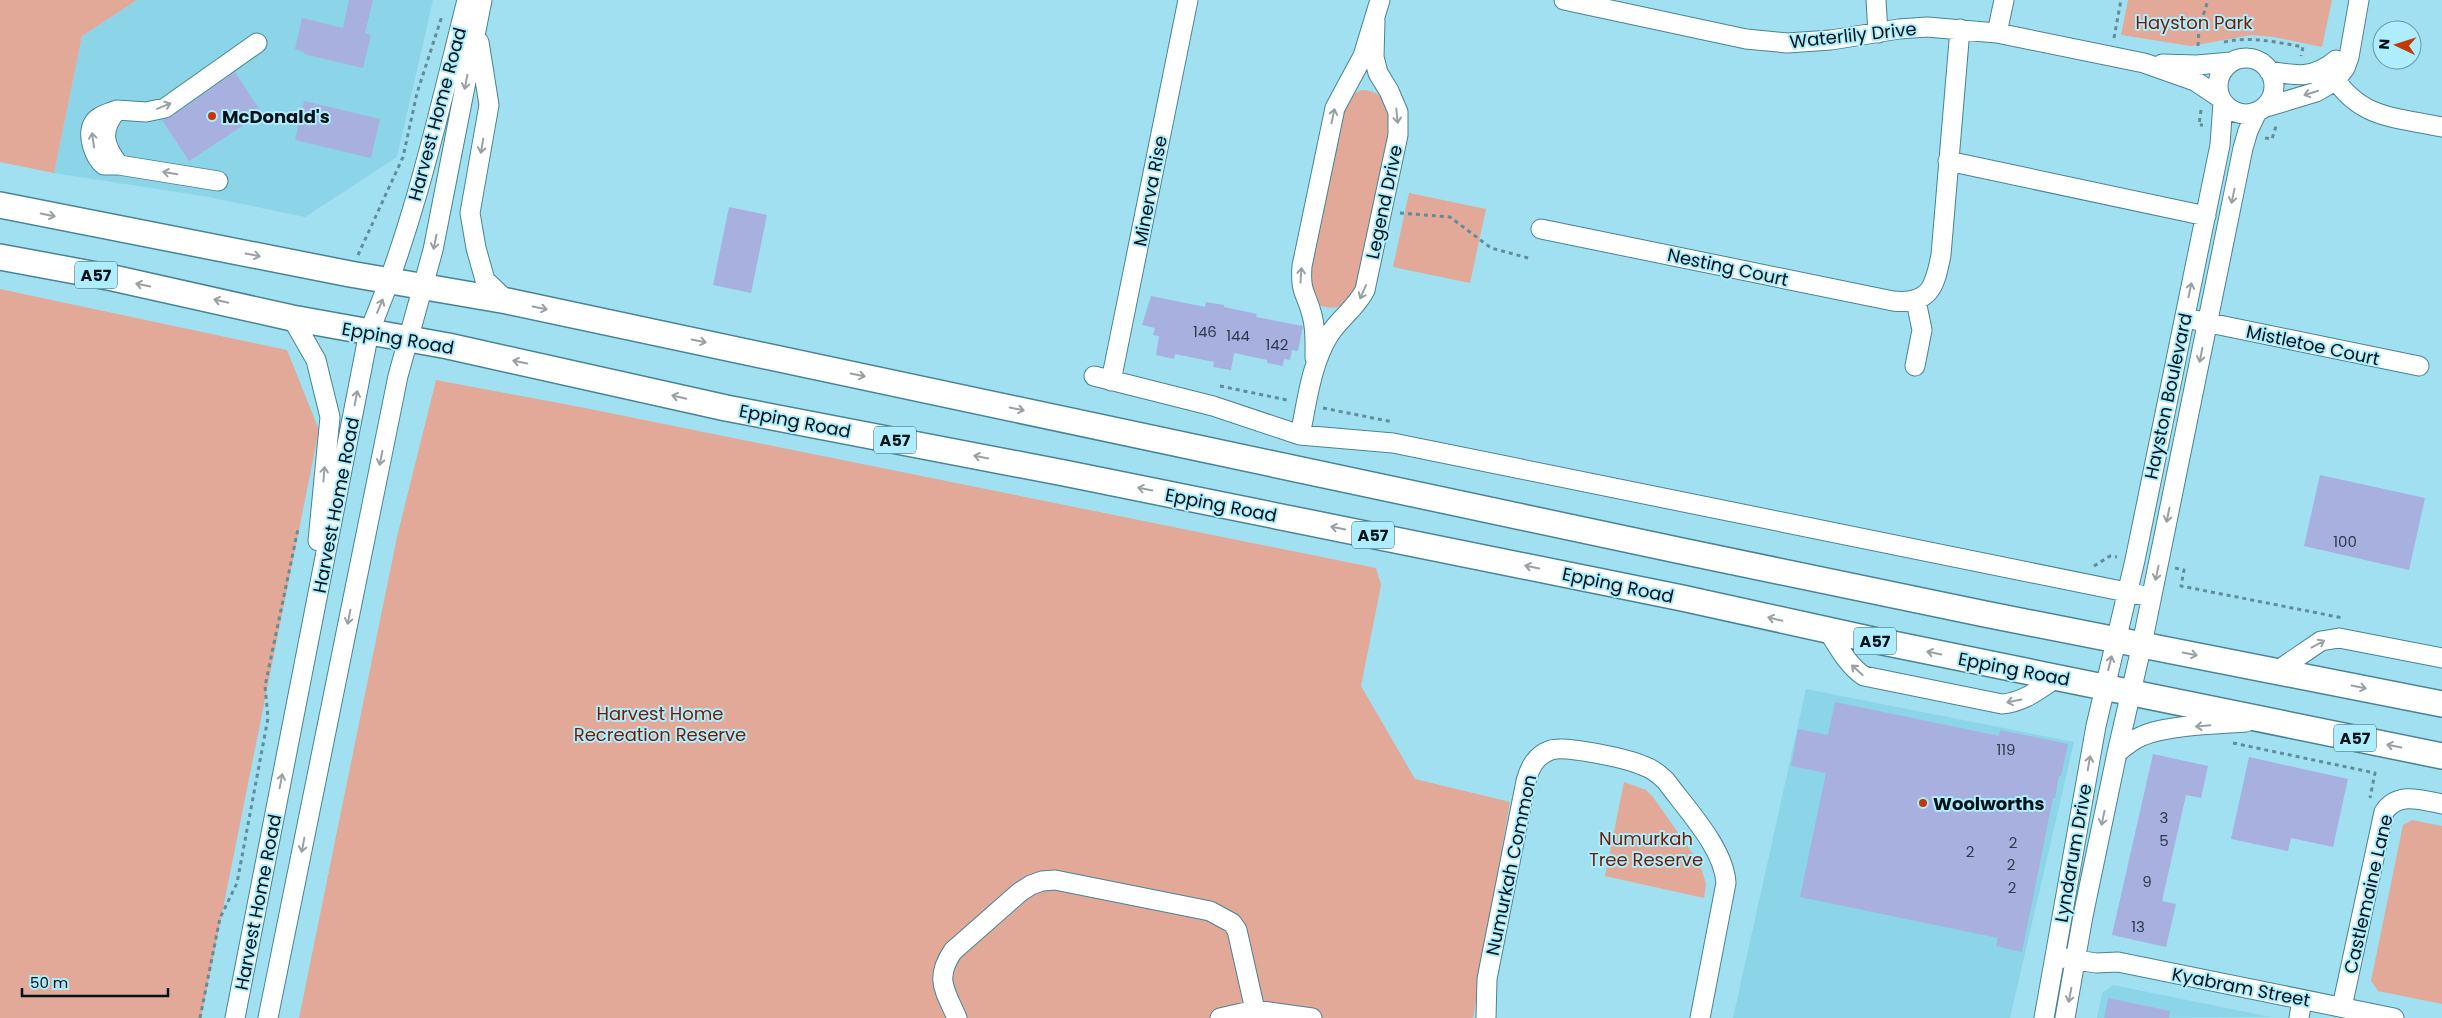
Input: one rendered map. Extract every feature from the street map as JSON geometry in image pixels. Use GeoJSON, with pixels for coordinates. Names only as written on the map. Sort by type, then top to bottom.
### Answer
{"type":"FeatureCollection","features":[{"type":"Feature","properties":{"kind":"main road"},"geometry":{"type":"LineString","coordinates":[[0,205],[350,274],[391,279],[507,301],[1677,550],[2442,704]]}},
{"type":"Feature","properties":{"kind":"main road","name":"Epping Road"},"geometry":{"type":"LineString","coordinates":[[0,257],[113,278],[292,318],[409,339],[726,408],[1673,596],[1828,631],[2442,756]]}},
{"type":"Feature","properties":{"kind":"street","name":"Harvest Home Road"},"geometry":{"type":"LineString","coordinates":[[235,1018],[369,332],[391,279],[426,158],[468,0]]}},
{"type":"Feature","properties":{"kind":"street","name":"Harvest Home Road"},"geometry":{"type":"LineString","coordinates":[[268,1018],[398,376],[424,285],[446,190],[482,0]]}},
{"type":"Feature","properties":{"kind":"street","name":"Minerva Rise"},"geometry":{"type":"LineString","coordinates":[[1188,0],[1102,379],[1213,406],[1300,434]]}},
{"type":"Feature","properties":{"kind":"street","name":"Legend Drive"},"geometry":{"type":"LineString","coordinates":[[1314,374],[1316,336],[1312,314],[1300,284],[1302,266],[1335,108],[1363,56],[1380,0]]}},
{"type":"Feature","properties":{"kind":"street","name":"Waterlily Drive"},"geometry":{"type":"LineString","coordinates":[[1564,0],[1746,39],[1787,43],[1831,40],[1927,27],[1997,33],[2144,63],[2194,65],[2231,62]]}},
{"type":"Feature","properties":{"kind":"street"},"geometry":{"type":"LineString","coordinates":[[1876,0],[1878,33]]}},
{"type":"Feature","properties":{"kind":"street"},"geometry":{"type":"LineString","coordinates":[[1997,33],[2004,0]]}},
{"type":"Feature","properties":{"kind":"street"},"geometry":{"type":"LineString","coordinates":[[2260,110],[2272,95],[2273,78],[2269,71],[2256,60],[2248,58],[2231,62],[2220,73],[2218,81],[2221,99],[2230,109],[2238,113],[2260,110],[2295,97],[2316,92],[2350,46],[2360,0]]}},
{"type":"Feature","properties":{"kind":"street","name":"Legend Drive"},"geometry":{"type":"LineString","coordinates":[[1300,434],[1314,374],[1327,338],[1338,321],[1361,298],[1365,290],[1398,135],[1398,112],[1389,91],[1378,73],[1374,56],[1375,20]]}},
{"type":"Feature","properties":{"kind":"street"},"geometry":{"type":"LineString","coordinates":[[476,29],[489,105],[470,213],[484,280],[507,301]]}},
{"type":"Feature","properties":{"kind":"street"},"geometry":{"type":"LineString","coordinates":[[1915,366],[1922,330],[1916,301],[1931,290],[1937,276],[1960,29]]}},
{"type":"Feature","properties":{"kind":"street"},"geometry":{"type":"LineString","coordinates":[[218,181],[119,165],[107,144],[105,131],[107,122],[117,110],[146,112],[165,108],[257,43]]}},
{"type":"Feature","properties":{"kind":"street","name":"Waterlily Drive"},"geometry":{"type":"LineString","coordinates":[[2194,65],[2221,99]]}},
{"type":"Feature","properties":{"kind":"street"},"geometry":{"type":"LineString","coordinates":[[2269,71],[2298,75],[2331,74],[2359,106],[2375,113],[2442,127]]}},
{"type":"Feature","properties":{"kind":"street"},"geometry":{"type":"LineString","coordinates":[[1348,85],[1373,83],[1389,91]]}},
{"type":"Feature","properties":{"kind":"street","name":"Hayston Boulevard"},"geometry":{"type":"LineString","coordinates":[[2104,687],[2127,593],[2206,216],[2222,129],[2221,99]]}},
{"type":"Feature","properties":{"kind":"street","name":"Hayston Boulevard"},"geometry":{"type":"LineString","coordinates":[[2131,693],[2247,134],[2260,110]]}},
{"type":"Feature","properties":{"kind":"street"},"geometry":{"type":"LineString","coordinates":[[1948,161],[2206,216]]}},
{"type":"Feature","properties":{"kind":"street","name":"Nesting Court"},"geometry":{"type":"LineString","coordinates":[[1541,229],[1893,301],[1916,301]]}},
{"type":"Feature","properties":{"kind":"street"},"geometry":{"type":"LineString","coordinates":[[1305,298],[1320,311],[1333,314],[1350,309]]}},
{"type":"Feature","properties":{"kind":"street"},"geometry":{"type":"LineString","coordinates":[[292,318],[316,360],[330,417],[308,644]]}},
{"type":"Feature","properties":{"kind":"street","name":"Mistletoe Court"},"geometry":{"type":"LineString","coordinates":[[2184,318],[2419,366]]}},
{"type":"Feature","properties":{"kind":"street"},"geometry":{"type":"LineString","coordinates":[[1300,434],[1322,438],[1393,443],[2151,597]]}},
{"type":"Feature","properties":{"kind":"street"},"geometry":{"type":"LineString","coordinates":[[1828,631],[1856,672],[1864,676],[2002,704],[2015,703],[2026,698],[2056,678]]}},
{"type":"Feature","properties":{"kind":"street"},"geometry":{"type":"LineString","coordinates":[[2277,671],[2321,641],[2339,638],[2442,658]]}},
{"type":"Feature","properties":{"kind":"street","name":"Lyndarum Drive"},"geometry":{"type":"LineString","coordinates":[[2044,1018],[2057,950],[2061,913],[2104,687]]}},
{"type":"Feature","properties":{"kind":"street","name":"Lyndarum Drive"},"geometry":{"type":"LineString","coordinates":[[2065,1018],[2078,954],[2083,916],[2116,753],[2131,693]]}},
{"type":"Feature","properties":{"kind":"street"},"geometry":{"type":"LineString","coordinates":[[2116,753],[2144,734],[2186,727],[2269,720]]}},
{"type":"Feature","properties":{"kind":"street","name":"Numurkah Common"},"geometry":{"type":"LineString","coordinates":[[1474,1018],[1487,979],[1529,770],[1540,756],[1556,748],[1633,762],[1658,774],[1666,781],[1710,841],[1723,864],[1726,873],[1725,894],[1700,1018]]}},
{"type":"Feature","properties":{"kind":"street","name":"Castlemaine Lane"},"geometry":{"type":"LineString","coordinates":[[2342,1007],[2382,818],[2387,807],[2400,799],[2416,799],[2442,804]]}},
{"type":"Feature","properties":{"kind":"street"},"geometry":{"type":"LineString","coordinates":[[957,1018],[943,986],[943,965],[952,951],[1031,884],[1055,880],[1210,911],[1223,917],[1232,923],[1237,930],[1255,1010]]}},
{"type":"Feature","properties":{"kind":"street","name":"Kyabram Street"},"geometry":{"type":"LineString","coordinates":[[2057,950],[2078,954],[2098,952],[2118,962],[2394,1018]]}},
{"type":"Feature","properties":{"kind":"street","name":"Numurkah Common"},"geometry":{"type":"LineString","coordinates":[[1486,1018],[1487,979]]}},
{"type":"Feature","properties":{"kind":"street"},"geometry":{"type":"LineString","coordinates":[[2299,1018],[2302,1000]]}},
{"type":"Feature","properties":{"kind":"street"},"geometry":{"type":"LineString","coordinates":[[1220,1018],[1255,1010],[1312,1018]]}},
{"type":"Feature","properties":{"kind":"path"},"geometry":{"type":"LineString","coordinates":[[2121,0],[2113,37],[2121,39]]}},
{"type":"Feature","properties":{"kind":"path"},"geometry":{"type":"LineString","coordinates":[[2208,0],[2199,29],[2194,65],[2193,97],[2201,111],[2199,125],[2222,129]]}},
{"type":"Feature","properties":{"kind":"path"},"geometry":{"type":"LineString","coordinates":[[2217,44],[2253,39],[2303,47],[2298,75]]}},
{"type":"Feature","properties":{"kind":"path"},"geometry":{"type":"LineString","coordinates":[[2198,46],[2207,45]]}},
{"type":"Feature","properties":{"kind":"path"},"geometry":{"type":"LineString","coordinates":[[2194,65],[2198,46]]}},
{"type":"Feature","properties":{"kind":"path"},"geometry":{"type":"LineString","coordinates":[[2247,134],[2272,139],[2276,124],[2287,116],[2292,117],[2295,97]]}},
{"type":"Feature","properties":{"kind":"path"},"geometry":{"type":"LineString","coordinates":[[1383,209],[1420,216],[1450,217],[1491,248],[1506,254],[1532,259]]}},
{"type":"Feature","properties":{"kind":"path"},"geometry":{"type":"LineString","coordinates":[[2226,742],[2375,773],[2366,816],[2382,818]]}},
{"type":"Feature","properties":{"kind":"shaded area"},"geometry":{"type":"Polygon","coordinates":[[[137,0],[433,0],[397,157],[305,217],[209,197],[54,173],[82,36],[137,0]]]}},
{"type":"Feature","properties":{"kind":"shaded area"},"geometry":{"type":"Polygon","coordinates":[[[1806,689],[2074,742],[2010,1018],[1733,1018],[1806,689]]]}},
{"type":"Feature","properties":{"kind":"shaded area"},"geometry":{"type":"Polygon","coordinates":[[[2113,985],[2271,1017],[2097,1018],[2102,993],[2113,985]]]}},
{"type":"Feature","properties":{"kind":"green space"},"geometry":{"type":"Polygon","coordinates":[[[0,0],[137,0],[82,36],[54,173],[0,162],[0,0]]]}},
{"type":"Feature","properties":{"kind":"green space","name":"Hayston Park"},"geometry":{"type":"Polygon","coordinates":[[[2128,0],[2332,0],[2322,47],[2274,37],[2251,35],[2191,46],[2121,35],[2128,0]]]}},
{"type":"Feature","properties":{"kind":"green space"},"geometry":{"type":"Polygon","coordinates":[[[1362,90],[1376,93],[1381,97],[1387,106],[1390,127],[1359,283],[1344,304],[1333,308],[1326,307],[1318,305],[1307,274],[1340,115],[1351,97],[1362,90]]]}},
{"type":"Feature","properties":{"kind":"green space"},"geometry":{"type":"Polygon","coordinates":[[[1409,193],[1486,209],[1470,283],[1393,267],[1409,193]]]}},
{"type":"Feature","properties":{"kind":"green space"},"geometry":{"type":"Polygon","coordinates":[[[0,289],[287,350],[319,430],[201,1018],[0,1018],[0,289]]]}},
{"type":"Feature","properties":{"kind":"green space","name":"Harvest Home Recreation Reserve"},"geometry":{"type":"Polygon","coordinates":[[[436,380],[580,407],[1376,568],[1381,585],[1361,686],[1415,779],[1510,802],[1473,1018],[299,1018],[397,537],[436,380]]]}},
{"type":"Feature","properties":{"kind":"green space","name":"Numurkah Tree Reserve"},"geometry":{"type":"Polygon","coordinates":[[[1624,782],[1646,790],[1653,797],[1700,864],[1706,884],[1704,898],[1605,876],[1624,782]]]}},
{"type":"Feature","properties":{"kind":"green space"},"geometry":{"type":"Polygon","coordinates":[[[2412,820],[2442,826],[2442,1004],[2378,991],[2371,981],[2403,825],[2412,820]]]}},
{"type":"Feature","properties":{"kind":"building"},"geometry":{"type":"Polygon","coordinates":[[[349,0],[373,0],[365,33],[371,35],[363,68],[304,54],[304,52],[295,49],[302,18],[343,28],[349,0]]]}},
{"type":"Feature","properties":{"kind":"building","name":"McDonald's"},"geometry":{"type":"Polygon","coordinates":[[[235,72],[262,113],[189,161],[162,120],[171,117],[235,72]]]}},
{"type":"Feature","properties":{"kind":"building"},"geometry":{"type":"Polygon","coordinates":[[[304,101],[380,119],[371,158],[295,140],[304,101]]]}},
{"type":"Feature","properties":{"kind":"building"},"geometry":{"type":"Polygon","coordinates":[[[729,207],[767,215],[751,293],[713,285],[729,207]]]}},
{"type":"Feature","properties":{"kind":"building"},"geometry":{"type":"Polygon","coordinates":[[[1151,296],[1205,307],[1206,302],[1224,305],[1224,307],[1257,314],[1256,317],[1303,326],[1298,351],[1292,350],[1290,360],[1284,359],[1283,366],[1267,363],[1267,360],[1234,353],[1231,370],[1213,367],[1214,362],[1175,354],[1174,359],[1156,355],[1159,336],[1153,335],[1155,328],[1142,325],[1151,296]]]}},
{"type":"Feature","properties":{"kind":"building"},"geometry":{"type":"Polygon","coordinates":[[[2320,475],[2425,498],[2409,570],[2304,546],[2320,475]]]}},
{"type":"Feature","properties":{"kind":"building"},"geometry":{"type":"Polygon","coordinates":[[[1835,702],[1999,736],[2000,730],[2068,744],[2055,798],[2053,798],[2022,952],[1996,946],[1998,938],[1800,897],[1826,773],[1791,766],[1798,729],[1828,735],[1835,702]]]}},
{"type":"Feature","properties":{"kind":"building"},"geometry":{"type":"Polygon","coordinates":[[[2153,754],[2208,766],[2201,798],[2186,795],[2162,901],[2176,904],[2166,947],[2112,935],[2153,754]]]}},
{"type":"Feature","properties":{"kind":"building"},"geometry":{"type":"Polygon","coordinates":[[[2249,757],[2348,779],[2333,847],[2291,838],[2288,851],[2231,839],[2249,757]]]}},
{"type":"Feature","properties":{"kind":"building"},"geometry":{"type":"Polygon","coordinates":[[[2108,998],[2170,1011],[2169,1018],[2104,1018],[2108,998]]]}},
{"type":"Feature","properties":{"kind":"place","name":"McDonald's"},"geometry":{"type":"Point","coordinates":[212,116]}},
{"type":"Feature","properties":{"kind":"place","name":"Woolworths"},"geometry":{"type":"Point","coordinates":[1923,803]}}]}
